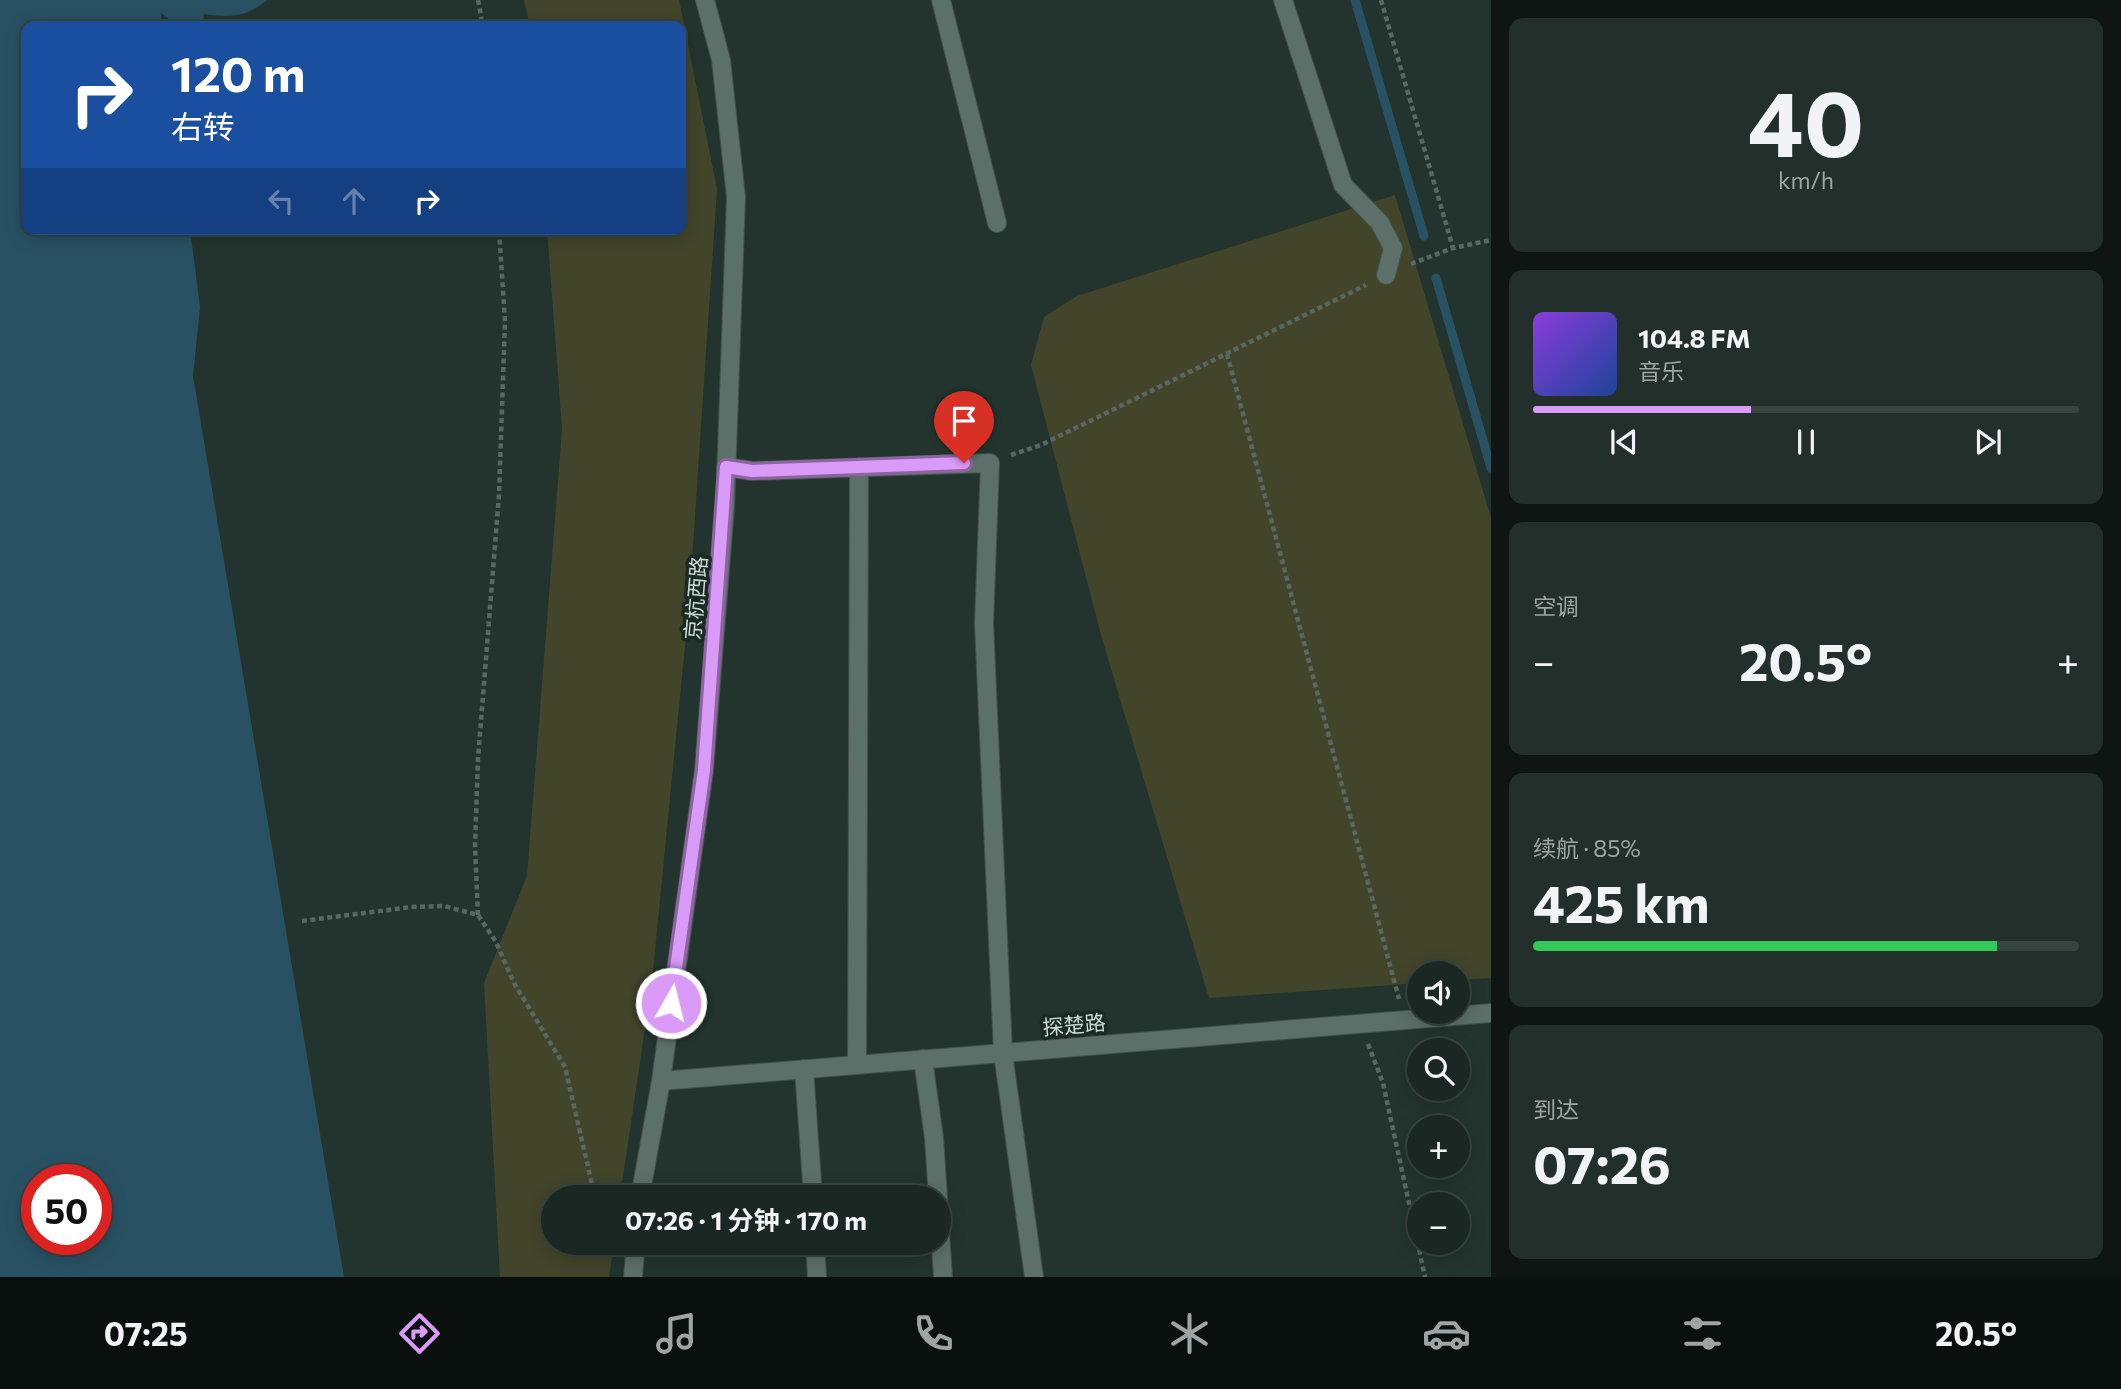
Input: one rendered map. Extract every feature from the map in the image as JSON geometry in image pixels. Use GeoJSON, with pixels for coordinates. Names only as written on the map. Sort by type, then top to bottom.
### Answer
{"type":"FeatureCollection","features":[{"type":"Feature","properties":{"kind":"street","name":"京杭西路"},"geometry":{"type":"LineString","coordinates":[[642,1185],[661,1080],[704,770],[726,467],[736,197],[721,60],[705,0]]}},
{"type":"Feature","properties":{"kind":"street"},"geometry":{"type":"LineString","coordinates":[[940,0],[997,223]]}},
{"type":"Feature","properties":{"kind":"street"},"geometry":{"type":"LineString","coordinates":[[1283,0],[1343,185],[1380,223],[1393,248],[1386,275]]}},
{"type":"Feature","properties":{"kind":"street"},"geometry":{"type":"LineString","coordinates":[[726,467],[752,471],[990,463],[984,623],[1003,1053],[1034,1277]]}},
{"type":"Feature","properties":{"kind":"street"},"geometry":{"type":"LineString","coordinates":[[857,1065],[859,467]]}},
{"type":"Feature","properties":{"kind":"street","name":"探楚路"},"geometry":{"type":"LineString","coordinates":[[661,1080],[1491,1013]]}},
{"type":"Feature","properties":{"kind":"street"},"geometry":{"type":"LineString","coordinates":[[923,1059],[934,1138],[937,1185]]}},
{"type":"Feature","properties":{"kind":"street"},"geometry":{"type":"LineString","coordinates":[[804,1069],[812,1185]]}},
{"type":"Feature","properties":{"kind":"street"},"geometry":{"type":"LineString","coordinates":[[633,1277],[635,1255]]}},
{"type":"Feature","properties":{"kind":"street"},"geometry":{"type":"LineString","coordinates":[[816,1255],[817,1277]]}},
{"type":"Feature","properties":{"kind":"street"},"geometry":{"type":"LineString","coordinates":[[942,1255],[943,1277]]}},
{"type":"Feature","properties":{"kind":"path"},"geometry":{"type":"LineString","coordinates":[[478,0],[482,21]]}},
{"type":"Feature","properties":{"kind":"path"},"geometry":{"type":"LineString","coordinates":[[1381,0],[1453,248]]}},
{"type":"Feature","properties":{"kind":"path"},"geometry":{"type":"LineString","coordinates":[[499,235],[505,321],[499,495],[478,759],[475,846],[478,915],[496,942],[514,983],[565,1067],[592,1185]]}},
{"type":"Feature","properties":{"kind":"path"},"geometry":{"type":"LineString","coordinates":[[990,463],[1041,445],[1386,275],[1453,248],[1491,240]]}},
{"type":"Feature","properties":{"kind":"path"},"geometry":{"type":"LineString","coordinates":[[1227,354],[1405,1020]]}},
{"type":"Feature","properties":{"kind":"path"},"geometry":{"type":"LineString","coordinates":[[302,922],[411,907],[444,906],[478,915]]}},
{"type":"Feature","properties":{"kind":"path"},"geometry":{"type":"LineString","coordinates":[[1360,1024],[1383,1083],[1425,1277]]}},
{"type":"Feature","properties":{"kind":"green space"},"geometry":{"type":"Polygon","coordinates":[[[524,0],[679,0],[683,21],[529,21],[524,0]]]}},
{"type":"Feature","properties":{"kind":"green space"},"geometry":{"type":"Polygon","coordinates":[[[686,35],[717,189],[689,605],[652,981],[622,1185],[541,1185],[541,1255],[612,1255],[609,1277],[500,1277],[484,983],[527,876],[562,429],[547,235],[686,235],[686,35]]]}},
{"type":"Feature","properties":{"kind":"green space"},"geometry":{"type":"Polygon","coordinates":[[[1395,195],[1491,518],[1491,978],[1470,979],[1470,961],[1407,961],[1407,984],[1209,998],[1101,635],[1031,365],[1044,317],[1077,296],[1395,195]]]}},
{"type":"Feature","properties":{"kind":"water"},"geometry":{"type":"Polygon","coordinates":[[[0,0],[267,0],[252,10],[237,15],[204,14],[203,21],[171,21],[161,13],[162,21],[21,21],[21,235],[191,235],[200,307],[193,376],[344,1277],[0,1277],[0,0]]]}},
{"type":"Feature","properties":{"kind":"waterway"},"geometry":{"type":"LineString","coordinates":[[1355,0],[1424,236]]}},
{"type":"Feature","properties":{"kind":"waterway"},"geometry":{"type":"LineString","coordinates":[[1436,278],[1491,468]]}},
{"type":"Feature","properties":{"kind":"route"},"geometry":{"type":"LineString","coordinates":[[671,1003],[704,770],[726,467],[752,471],[964,463]]}}]}
